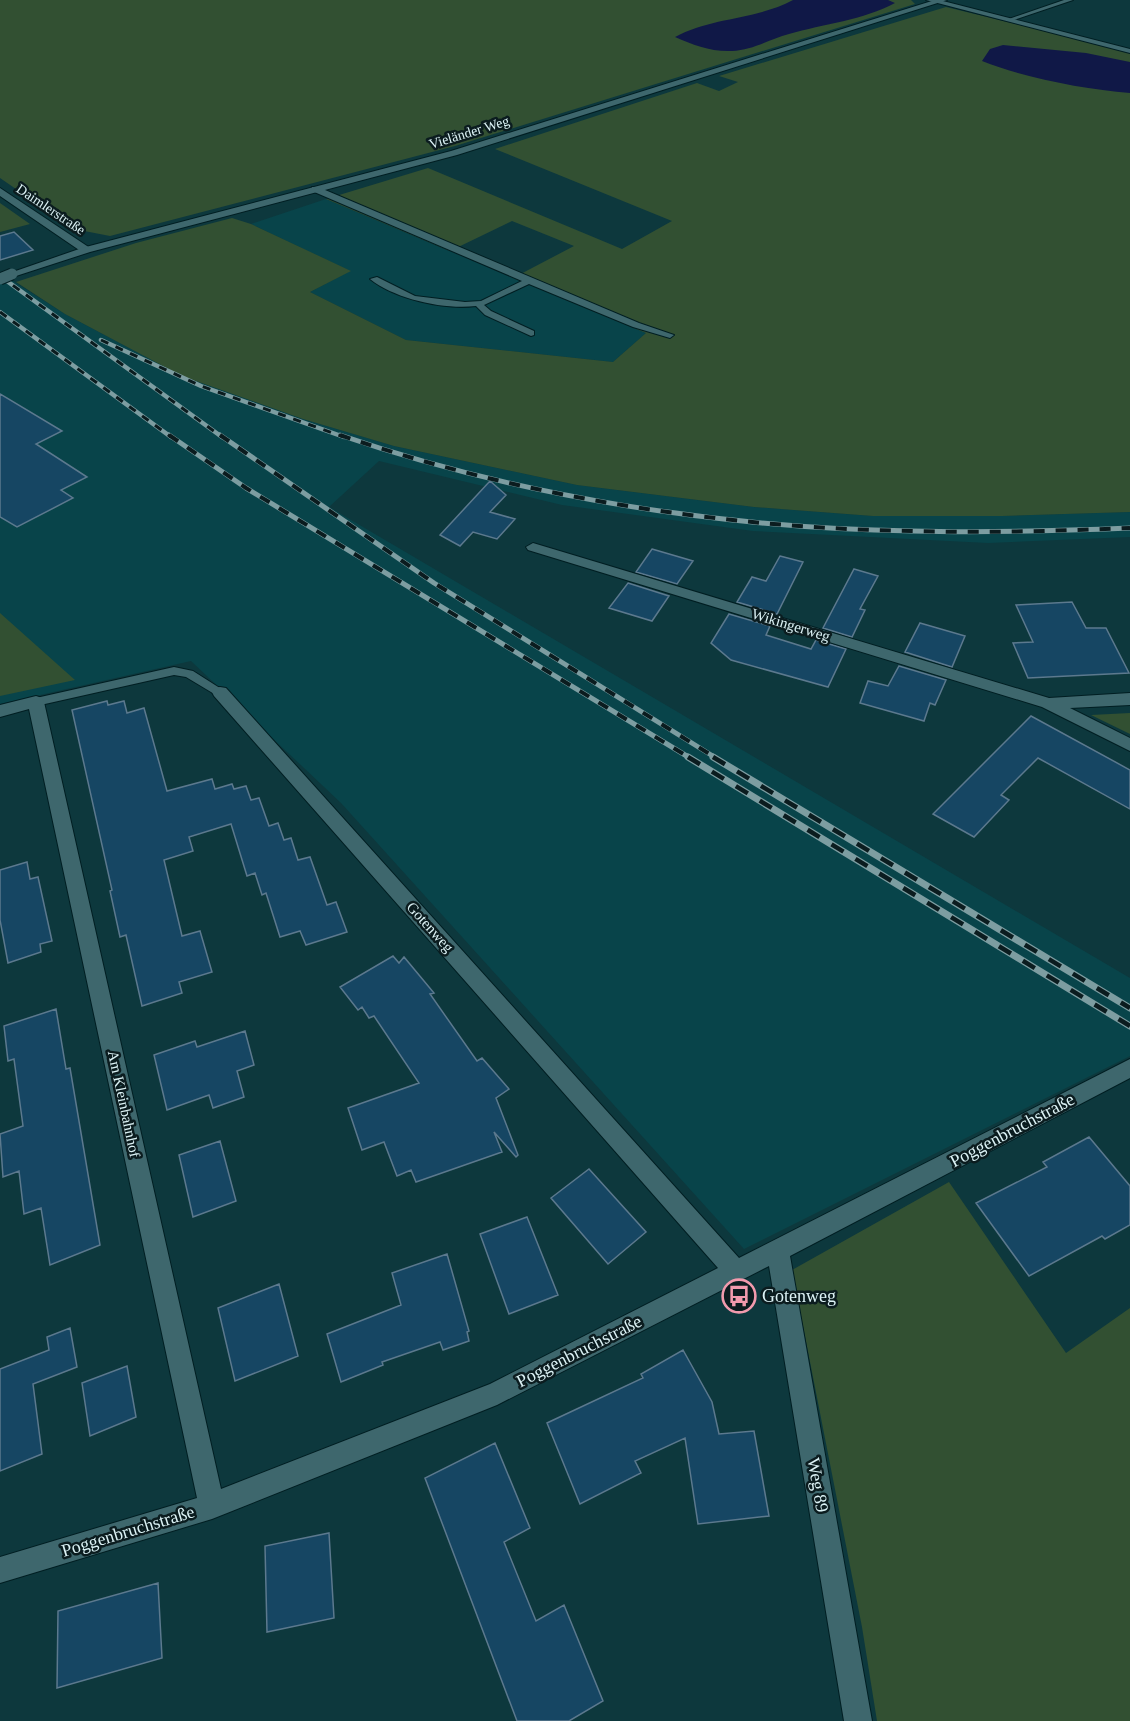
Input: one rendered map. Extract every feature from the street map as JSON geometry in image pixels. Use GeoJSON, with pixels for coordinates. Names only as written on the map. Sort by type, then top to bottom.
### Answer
{"type":"FeatureCollection","features":[{"type":"Feature","properties":{"kind":"street"},"geometry":{"type":"LineString","coordinates":[[936,1],[1130,51]]}},
{"type":"Feature","properties":{"kind":"street","name":"Vieländer Weg"},"geometry":{"type":"LineString","coordinates":[[0,279],[86,250],[454,153],[936,1]]}},
{"type":"Feature","properties":{"kind":"street","name":"Daimlerstraße"},"geometry":{"type":"LineString","coordinates":[[0,191],[86,250]]}},
{"type":"Feature","properties":{"kind":"street","name":"Wikingerweg"},"geometry":{"type":"LineString","coordinates":[[533,547],[1048,703],[1130,745]]}},
{"type":"Feature","properties":{"kind":"street","name":"Gotenweg"},"geometry":{"type":"LineString","coordinates":[[220,692],[736,1271]]}},
{"type":"Feature","properties":{"kind":"street","name":"Wikingerweg"},"geometry":{"type":"LineString","coordinates":[[1048,703],[1130,699]]}},
{"type":"Feature","properties":{"kind":"street"},"geometry":{"type":"LineString","coordinates":[[0,711],[36,702]]}},
{"type":"Feature","properties":{"kind":"street","name":"Am Kleinbahnhof"},"geometry":{"type":"LineString","coordinates":[[36,702],[212,1506]]}},
{"type":"Feature","properties":{"kind":"street","name":"Poggenbruchstraße"},"geometry":{"type":"LineString","coordinates":[[0,1570],[212,1506],[497,1393],[1130,1068]]}},
{"type":"Feature","properties":{"kind":"street","name":"Weg 89"},"geometry":{"type":"LineString","coordinates":[[778,1250],[858,1721]]}},
{"type":"Feature","properties":{"kind":"lane"},"geometry":{"type":"LineString","coordinates":[[1009,20],[1070,0]]}},
{"type":"Feature","properties":{"kind":"lane"},"geometry":{"type":"LineString","coordinates":[[315,189],[529,281],[636,325],[670,335]]}},
{"type":"Feature","properties":{"kind":"lane"},"geometry":{"type":"LineString","coordinates":[[374,279],[413,298],[477,304],[529,281]]}},
{"type":"Feature","properties":{"kind":"lane"},"geometry":{"type":"LineString","coordinates":[[477,304],[488,313],[531,333]]}},
{"type":"Feature","properties":{"kind":"lane"},"geometry":{"type":"LineString","coordinates":[[36,702],[174,671],[189,674],[220,692]]}},
{"type":"Feature","properties":{"kind":"shaded area"},"geometry":{"type":"Polygon","coordinates":[[[793,0],[888,0],[895,3],[870,14],[789,34],[740,50],[709,49],[675,37],[689,30],[779,7],[793,0]]]}},
{"type":"Feature","properties":{"kind":"shaded area"},"geometry":{"type":"Polygon","coordinates":[[[1003,45],[1086,53],[1130,62],[1130,93],[1055,82],[1017,73],[982,61],[990,49],[1003,45]]]}},
{"type":"Feature","properties":{"kind":"shaded area"},"geometry":{"type":"Polygon","coordinates":[[[326,199],[646,333],[613,362],[406,340],[310,292],[350,271],[251,224],[326,199]]]}},
{"type":"Feature","properties":{"kind":"shaded area"},"geometry":{"type":"Polygon","coordinates":[[[0,273],[65,314],[182,376],[303,419],[394,446],[577,485],[754,507],[873,516],[1002,516],[1130,512],[1130,537],[988,543],[753,531],[562,505],[379,461],[329,507],[1130,978],[1130,1056],[744,1249],[341,803],[191,661],[0,704],[0,273]]]}},
{"type":"Feature","properties":{"kind":"green space"},"geometry":{"type":"Polygon","coordinates":[[[0,0],[911,0],[915,4],[455,146],[110,236],[74,229],[0,178],[0,0]]]}},
{"type":"Feature","properties":{"kind":"green space"},"geometry":{"type":"Polygon","coordinates":[[[946,7],[1130,52],[1130,512],[1002,516],[873,516],[754,507],[577,485],[394,446],[303,419],[182,376],[65,314],[16,282],[136,243],[232,218],[251,224],[351,271],[310,292],[406,340],[613,362],[646,333],[513,278],[574,246],[512,221],[450,251],[326,199],[428,168],[622,249],[672,221],[495,149],[697,83],[719,91],[738,82],[719,76],[946,7]]]}},
{"type":"Feature","properties":{"kind":"green space"},"geometry":{"type":"Polygon","coordinates":[[[0,203],[30,224],[0,232],[0,203]]]}},
{"type":"Feature","properties":{"kind":"green space"},"geometry":{"type":"Polygon","coordinates":[[[0,613],[75,680],[0,696],[0,613]]]}},
{"type":"Feature","properties":{"kind":"green space"},"geometry":{"type":"Polygon","coordinates":[[[1130,713],[1130,734],[1091,715],[1130,713]]]}},
{"type":"Feature","properties":{"kind":"green space"},"geometry":{"type":"Polygon","coordinates":[[[949,1182],[1066,1353],[1130,1308],[1130,1721],[877,1721],[862,1627],[792,1270],[949,1182]]]}},
{"type":"Feature","properties":{"kind":"building"},"geometry":{"type":"Polygon","coordinates":[[[14,232],[33,250],[0,260],[0,236],[14,232]]]}},
{"type":"Feature","properties":{"kind":"building"},"geometry":{"type":"Polygon","coordinates":[[[0,394],[62,431],[36,444],[87,477],[61,490],[73,498],[17,527],[0,517],[0,394]]]}},
{"type":"Feature","properties":{"kind":"building"},"geometry":{"type":"Polygon","coordinates":[[[490,481],[506,495],[490,512],[515,519],[497,539],[473,532],[460,546],[440,535],[490,481]]]}},
{"type":"Feature","properties":{"kind":"building"},"geometry":{"type":"Polygon","coordinates":[[[652,549],[693,561],[677,584],[636,572],[652,549]]]}},
{"type":"Feature","properties":{"kind":"building"},"geometry":{"type":"Polygon","coordinates":[[[780,556],[803,562],[777,614],[737,602],[752,577],[766,581],[780,556]]]}},
{"type":"Feature","properties":{"kind":"building"},"geometry":{"type":"Polygon","coordinates":[[[854,569],[878,576],[860,609],[865,610],[852,637],[823,628],[854,569]]]}},
{"type":"Feature","properties":{"kind":"building"},"geometry":{"type":"Polygon","coordinates":[[[628,583],[669,596],[652,621],[609,608],[628,583]]]}},
{"type":"Feature","properties":{"kind":"building"},"geometry":{"type":"Polygon","coordinates":[[[1072,602],[1086,628],[1106,628],[1129,673],[1028,678],[1013,643],[1033,642],[1016,605],[1072,602]]]}},
{"type":"Feature","properties":{"kind":"building"},"geometry":{"type":"Polygon","coordinates":[[[729,614],[770,626],[766,635],[811,649],[816,640],[846,649],[828,687],[731,660],[711,643],[729,614]]]}},
{"type":"Feature","properties":{"kind":"building"},"geometry":{"type":"Polygon","coordinates":[[[920,623],[965,636],[952,667],[905,652],[920,623]]]}},
{"type":"Feature","properties":{"kind":"building"},"geometry":{"type":"Polygon","coordinates":[[[899,666],[946,680],[935,705],[930,703],[924,721],[860,703],[868,681],[888,686],[899,666]]]}},
{"type":"Feature","properties":{"kind":"building"},"geometry":{"type":"Polygon","coordinates":[[[107,701],[108,705],[124,701],[127,713],[144,708],[167,791],[212,779],[215,789],[232,784],[234,789],[246,786],[251,800],[259,798],[269,826],[278,823],[284,840],[291,838],[298,860],[310,857],[327,905],[336,902],[347,932],[306,945],[300,931],[280,937],[266,893],[262,895],[255,873],[247,876],[231,824],[189,837],[193,851],[164,860],[182,936],[200,931],[212,972],[179,982],[182,993],[142,1006],[126,935],[120,937],[110,891],[112,890],[72,710],[107,701]]]}},
{"type":"Feature","properties":{"kind":"building"},"geometry":{"type":"Polygon","coordinates":[[[1031,716],[1130,770],[1130,809],[1038,758],[1001,795],[1009,800],[974,837],[933,814],[1031,716]]]}},
{"type":"Feature","properties":{"kind":"building"},"geometry":{"type":"Polygon","coordinates":[[[27,862],[30,879],[38,877],[52,941],[40,944],[41,952],[8,963],[0,920],[0,870],[27,862]]]}},
{"type":"Feature","properties":{"kind":"building"},"geometry":{"type":"Polygon","coordinates":[[[393,956],[399,963],[404,957],[434,993],[430,994],[477,1061],[482,1058],[509,1089],[496,1098],[518,1155],[516,1157],[494,1132],[502,1152],[416,1182],[411,1170],[397,1176],[384,1142],[362,1150],[348,1108],[419,1083],[374,1016],[369,1018],[362,1007],[358,1010],[340,987],[393,956]]]}},
{"type":"Feature","properties":{"kind":"building"},"geometry":{"type":"Polygon","coordinates":[[[56,1009],[66,1069],[70,1068],[100,1245],[50,1265],[41,1208],[24,1214],[19,1171],[3,1177],[0,1134],[23,1126],[14,1059],[8,1061],[4,1026],[56,1009]]]}},
{"type":"Feature","properties":{"kind":"building"},"geometry":{"type":"Polygon","coordinates":[[[245,1031],[254,1065],[237,1071],[244,1097],[213,1108],[209,1095],[167,1110],[154,1055],[195,1041],[197,1047],[245,1031]]]}},
{"type":"Feature","properties":{"kind":"building"},"geometry":{"type":"Polygon","coordinates":[[[1089,1137],[1130,1186],[1130,1225],[1105,1239],[1102,1236],[1029,1276],[976,1203],[1047,1167],[1043,1162],[1089,1137]]]}},
{"type":"Feature","properties":{"kind":"building"},"geometry":{"type":"Polygon","coordinates":[[[220,1141],[236,1201],[193,1217],[179,1155],[220,1141]]]}},
{"type":"Feature","properties":{"kind":"building"},"geometry":{"type":"Polygon","coordinates":[[[589,1169],[646,1232],[608,1264],[551,1198],[589,1169]]]}},
{"type":"Feature","properties":{"kind":"building"},"geometry":{"type":"Polygon","coordinates":[[[527,1217],[558,1295],[509,1314],[480,1234],[527,1217]]]}},
{"type":"Feature","properties":{"kind":"building"},"geometry":{"type":"Polygon","coordinates":[[[447,1254],[469,1331],[467,1332],[469,1341],[443,1350],[440,1342],[382,1362],[383,1365],[341,1382],[327,1334],[401,1305],[392,1273],[447,1254]]]}},
{"type":"Feature","properties":{"kind":"building"},"geometry":{"type":"Polygon","coordinates":[[[279,1284],[298,1356],[235,1381],[218,1308],[279,1284]]]}},
{"type":"Feature","properties":{"kind":"building"},"geometry":{"type":"Polygon","coordinates":[[[70,1328],[77,1367],[33,1384],[42,1454],[0,1471],[0,1369],[49,1350],[47,1337],[70,1328]]]}},
{"type":"Feature","properties":{"kind":"building"},"geometry":{"type":"Polygon","coordinates":[[[683,1350],[712,1402],[719,1434],[754,1431],[769,1516],[698,1524],[685,1438],[635,1461],[641,1473],[580,1504],[547,1423],[643,1378],[641,1374],[683,1350]]]}},
{"type":"Feature","properties":{"kind":"building"},"geometry":{"type":"Polygon","coordinates":[[[127,1366],[136,1417],[90,1436],[82,1383],[127,1366]]]}},
{"type":"Feature","properties":{"kind":"building"},"geometry":{"type":"Polygon","coordinates":[[[495,1443],[530,1528],[504,1542],[536,1621],[564,1605],[603,1701],[569,1721],[517,1721],[425,1478],[495,1443]]]}},
{"type":"Feature","properties":{"kind":"building"},"geometry":{"type":"Polygon","coordinates":[[[329,1533],[334,1618],[267,1632],[265,1546],[329,1533]]]}},
{"type":"Feature","properties":{"kind":"building"},"geometry":{"type":"Polygon","coordinates":[[[158,1583],[162,1658],[57,1688],[58,1611],[158,1583]]]}},
{"type":"Feature","properties":{"kind":"railway"},"geometry":{"type":"LineString","coordinates":[[0,276],[222,437]]}},
{"type":"Feature","properties":{"kind":"railway"},"geometry":{"type":"LineString","coordinates":[[0,312],[171,437]]}},
{"type":"Feature","properties":{"kind":"railway"},"geometry":{"type":"LineString","coordinates":[[101,340],[201,386],[344,437]]}},
{"type":"Feature","properties":{"kind":"railway"},"geometry":{"type":"LineString","coordinates":[[169,435],[246,488],[690,758]]}},
{"type":"Feature","properties":{"kind":"railway"},"geometry":{"type":"LineString","coordinates":[[220,435],[434,583],[716,758]]}},
{"type":"Feature","properties":{"kind":"railway"},"geometry":{"type":"LineString","coordinates":[[340,435],[408,457],[479,476],[550,492],[695,516],[840,529],[912,531],[1130,528]]}},
{"type":"Feature","properties":{"kind":"railway"},"geometry":{"type":"LineString","coordinates":[[688,757],[1130,1026]]}},
{"type":"Feature","properties":{"kind":"railway"},"geometry":{"type":"LineString","coordinates":[[713,757],[1130,1008]]}},
{"type":"Feature","properties":{"kind":"place","name":"Gotenweg"},"geometry":{"type":"Point","coordinates":[739,1296]}}]}
